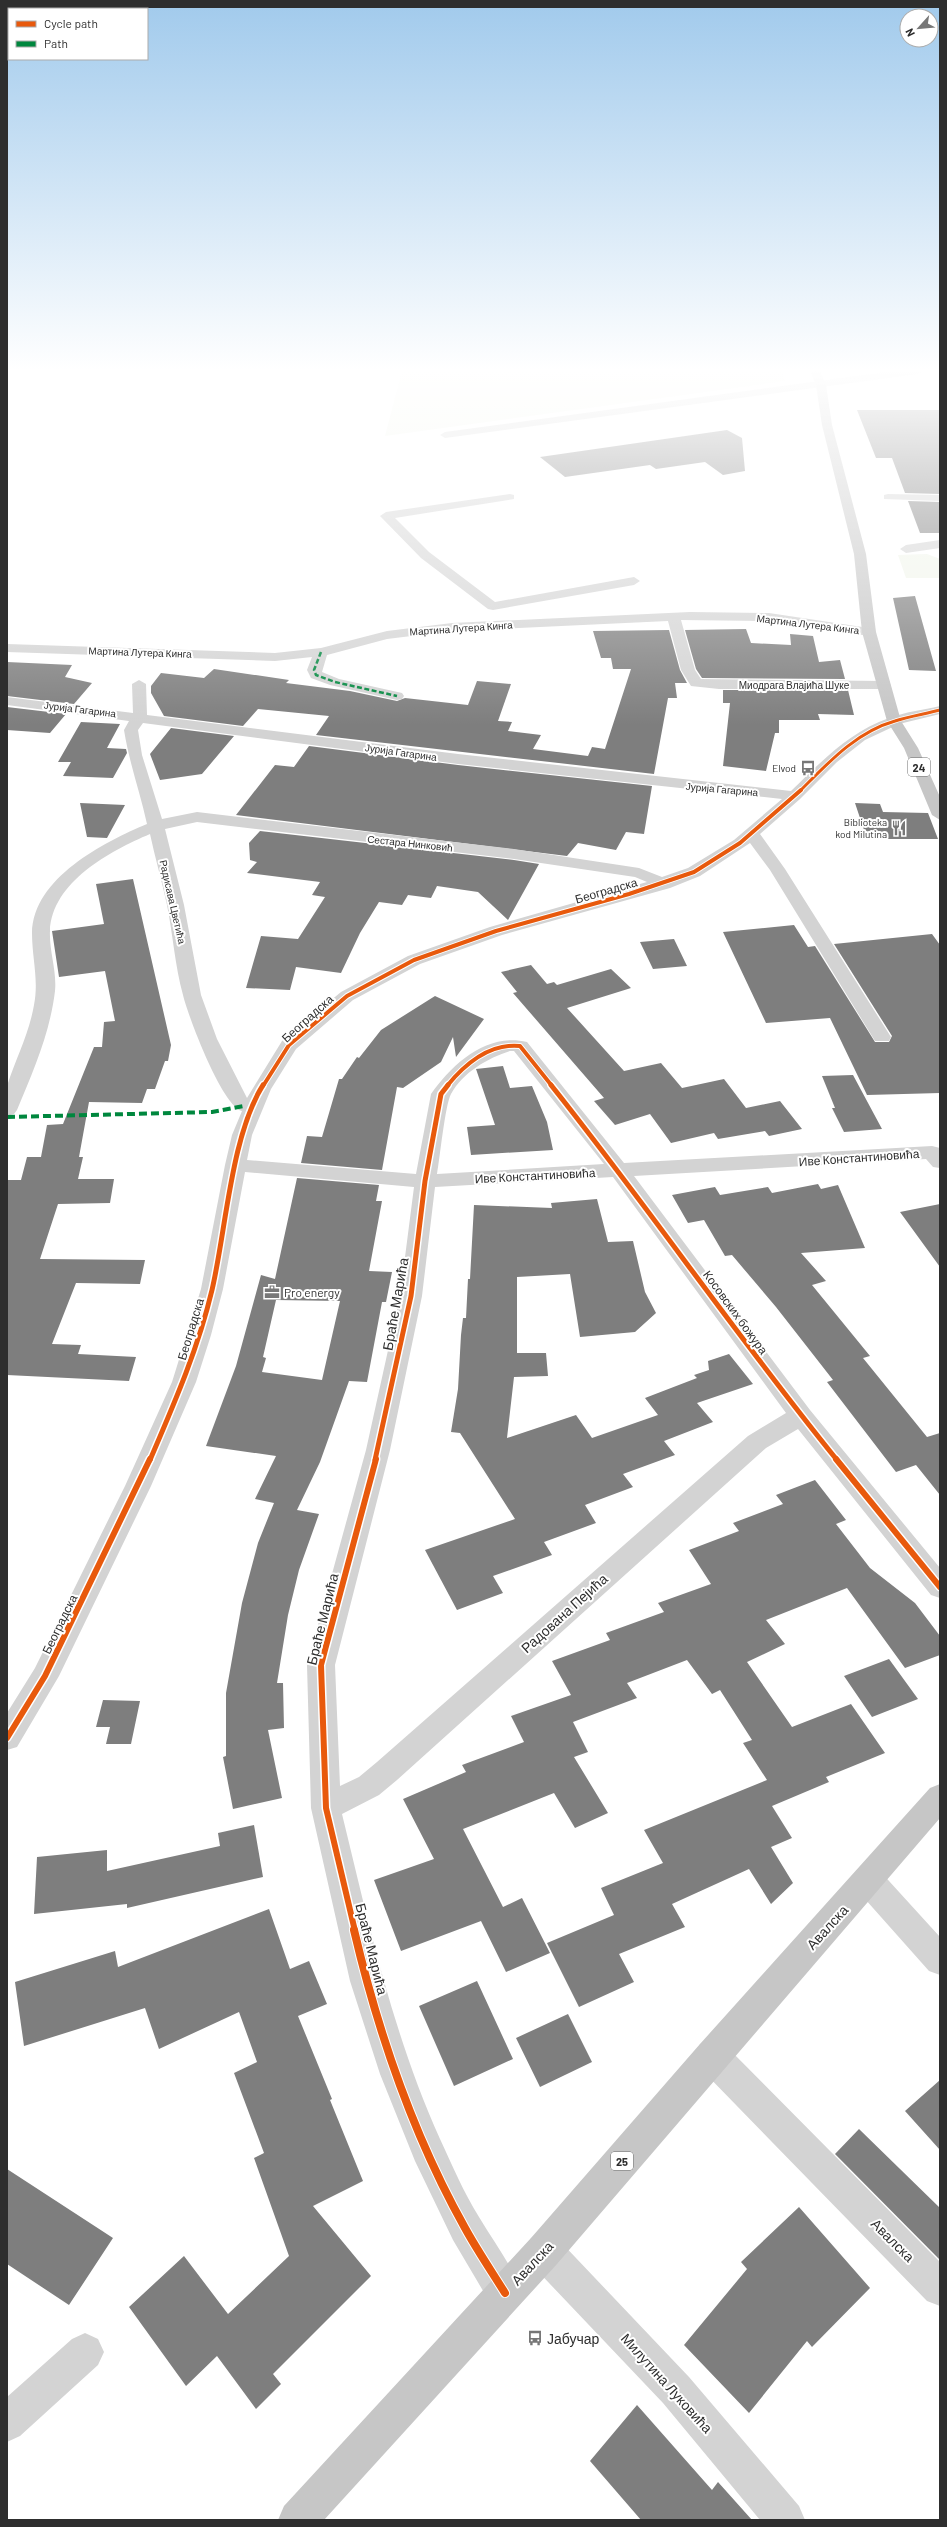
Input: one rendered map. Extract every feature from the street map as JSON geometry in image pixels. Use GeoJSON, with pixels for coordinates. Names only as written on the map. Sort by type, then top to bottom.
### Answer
{"type":"FeatureCollection","features":[{"type":"Feature","properties":{"kind":"main road","name":"24"},"geometry":{"type":"LineString","coordinates":[[843,489],[860,554],[869,632],[894,721],[911,748],[940,815]]}},
{"type":"Feature","properties":{"kind":"main road","name":"Авалска"},"geometry":{"type":"LineString","coordinates":[[298,2520],[544,2251],[712,2056],[940,1797]]}},
{"type":"Feature","properties":{"kind":"street"},"geometry":{"type":"LineString","coordinates":[[510,497],[386,516],[425,555],[493,606],[634,581]]}},
{"type":"Feature","properties":{"kind":"street"},"geometry":{"type":"LineString","coordinates":[[888,497],[940,498]]}},
{"type":"Feature","properties":{"kind":"street"},"geometry":{"type":"LineString","coordinates":[[906,549],[940,544]]}},
{"type":"Feature","properties":{"kind":"street","name":"Мартина Лутера Кинга"},"geometry":{"type":"LineString","coordinates":[[7,648],[275,656],[321,652],[387,635],[452,627],[673,617],[769,617],[869,632]]}},
{"type":"Feature","properties":{"kind":"street","name":"Миодрага Влајића Шуке"},"geometry":{"type":"LineString","coordinates":[[673,617],[691,677],[696,683],[884,686]]}},
{"type":"Feature","properties":{"kind":"street"},"geometry":{"type":"LineString","coordinates":[[321,652],[314,670],[316,675],[335,682],[397,696]]}},
{"type":"Feature","properties":{"kind":"street","name":"Радисава Цветића"},"geometry":{"type":"LineString","coordinates":[[139,684],[140,716],[131,730],[135,755],[147,789],[178,920],[192,995],[208,1039],[235,1097],[244,1106],[252,1107]]}},
{"type":"Feature","properties":{"kind":"street","name":"Јурија Гагарина"},"geometry":{"type":"LineString","coordinates":[[7,701],[140,716],[458,759],[697,787],[795,796]]}},
{"type":"Feature","properties":{"kind":"street","name":"Београдска"},"geometry":{"type":"LineString","coordinates":[[7,1738],[48,1669],[138,1486],[184,1382],[200,1335],[212,1289],[235,1165],[252,1107],[268,1077],[289,1045],[347,996],[391,971],[437,951],[484,934],[664,884],[711,862],[751,834],[795,796],[846,746],[894,721],[940,710]]}},
{"type":"Feature","properties":{"kind":"street","name":"Сестара Нинковић"},"geometry":{"type":"LineString","coordinates":[[7,1110],[25,1068],[43,1010],[47,987],[40,941],[41,925],[53,895],[70,877],[127,838],[182,818],[224,820],[514,854],[639,873],[664,884]]}},
{"type":"Feature","properties":{"kind":"street"},"geometry":{"type":"LineString","coordinates":[[751,834],[777,868],[882,1037]]}},
{"type":"Feature","properties":{"kind":"street","name":"Браће Марића"},"geometry":{"type":"LineString","coordinates":[[505,2293],[453,2204],[427,2148],[397,2074],[366,1981],[326,1808],[321,1665],[378,1450],[411,1296],[425,1181],[441,1094],[448,1084],[470,1062],[484,1053],[509,1045],[520,1046]]}},
{"type":"Feature","properties":{"kind":"street","name":"Косовских божура"},"geometry":{"type":"LineString","coordinates":[[520,1046],[619,1170],[801,1416],[940,1587]]}},
{"type":"Feature","properties":{"kind":"street","name":"Иве Константиновића"},"geometry":{"type":"LineString","coordinates":[[235,1165],[425,1181],[619,1170],[936,1157]]}},
{"type":"Feature","properties":{"kind":"street","name":"Радована Пејића"},"geometry":{"type":"LineString","coordinates":[[326,1808],[369,1786],[757,1442],[801,1416]]}},
{"type":"Feature","properties":{"kind":"street"},"geometry":{"type":"LineString","coordinates":[[868,1880],[940,1960]]}},
{"type":"Feature","properties":{"kind":"street","name":"Авалска"},"geometry":{"type":"LineString","coordinates":[[712,2056],[940,2288]]}},
{"type":"Feature","properties":{"kind":"street","name":"Милутина Луковића"},"geometry":{"type":"LineString","coordinates":[[544,2251],[676,2390],[785,2520]]}},
{"type":"Feature","properties":{"kind":"street"},"geometry":{"type":"LineString","coordinates":[[7,2422],[85,2352]]}},
{"type":"Feature","properties":{"kind":"shaded area"},"geometry":{"type":"Polygon","coordinates":[[[927,554],[940,559],[940,578],[906,578],[898,555],[927,554]]]}},
{"type":"Feature","properties":{"kind":"building"},"geometry":{"type":"Polygon","coordinates":[[[903,489],[940,489],[940,494],[905,493],[903,489]]]}},
{"type":"Feature","properties":{"kind":"building"},"geometry":{"type":"Polygon","coordinates":[[[908,501],[940,502],[940,533],[920,533],[908,501]]]}},
{"type":"Feature","properties":{"kind":"building"},"geometry":{"type":"Polygon","coordinates":[[[915,596],[936,671],[909,670],[893,598],[915,596]]]}},
{"type":"Feature","properties":{"kind":"building"},"geometry":{"type":"Polygon","coordinates":[[[746,629],[751,643],[791,645],[790,634],[813,636],[819,662],[840,660],[845,679],[702,678],[696,669],[685,630],[746,629]]]}},
{"type":"Feature","properties":{"kind":"building"},"geometry":{"type":"Polygon","coordinates":[[[669,630],[680,670],[687,683],[675,683],[677,698],[668,698],[654,774],[316,735],[329,716],[258,709],[243,726],[164,716],[151,693],[151,686],[161,673],[204,678],[214,669],[289,680],[286,683],[350,691],[397,701],[405,698],[468,705],[477,681],[511,684],[498,721],[512,722],[508,731],[541,735],[533,749],[588,756],[592,747],[605,749],[631,669],[613,669],[611,658],[601,658],[593,631],[669,630]]]}},
{"type":"Feature","properties":{"kind":"building"},"geometry":{"type":"Polygon","coordinates":[[[7,662],[72,665],[65,677],[92,683],[74,704],[7,696],[7,662]]]}},
{"type":"Feature","properties":{"kind":"building"},"geometry":{"type":"Polygon","coordinates":[[[723,690],[848,690],[854,715],[818,714],[820,720],[779,720],[779,733],[775,733],[766,771],[723,766],[730,703],[723,703],[723,690]]]}},
{"type":"Feature","properties":{"kind":"building"},"geometry":{"type":"Polygon","coordinates":[[[7,707],[66,714],[50,733],[7,730],[7,707]]]}},
{"type":"Feature","properties":{"kind":"building"},"geometry":{"type":"Polygon","coordinates":[[[81,722],[120,724],[107,748],[126,749],[127,753],[113,778],[63,776],[71,762],[58,762],[81,722]]]}},
{"type":"Feature","properties":{"kind":"building"},"geometry":{"type":"Polygon","coordinates":[[[171,728],[234,736],[202,774],[160,780],[150,754],[171,728]]]}},
{"type":"Feature","properties":{"kind":"building"},"geometry":{"type":"Polygon","coordinates":[[[309,746],[458,765],[652,786],[644,834],[626,832],[616,850],[578,843],[567,856],[236,815],[275,765],[294,767],[309,746]]]}},
{"type":"Feature","properties":{"kind":"building"},"geometry":{"type":"Polygon","coordinates":[[[80,803],[125,805],[107,838],[87,837],[80,803]]]}},
{"type":"Feature","properties":{"kind":"building","name":"Biblioteka kod Milutina"},"geometry":{"type":"Polygon","coordinates":[[[855,803],[880,804],[883,812],[928,813],[938,839],[867,839],[855,803]]]}},
{"type":"Feature","properties":{"kind":"building"},"geometry":{"type":"Polygon","coordinates":[[[260,831],[539,864],[508,920],[478,892],[437,886],[431,898],[408,895],[402,905],[379,902],[360,933],[341,973],[296,967],[290,990],[246,988],[261,936],[298,939],[325,897],[312,895],[320,882],[247,873],[257,862],[250,860],[249,843],[260,831]]]}},
{"type":"Feature","properties":{"kind":"building"},"geometry":{"type":"Polygon","coordinates":[[[133,879],[171,1045],[168,1061],[165,1061],[155,1089],[147,1089],[142,1103],[89,1102],[79,1157],[83,1157],[78,1179],[114,1179],[110,1203],[58,1204],[40,1259],[145,1260],[140,1284],[76,1283],[52,1344],[81,1345],[78,1354],[136,1357],[129,1381],[7,1375],[7,1180],[21,1180],[27,1157],[41,1157],[47,1125],[63,1124],[94,1047],[102,1047],[104,1022],[115,1021],[105,971],[59,977],[52,931],[104,924],[96,884],[133,879]]]}},
{"type":"Feature","properties":{"kind":"building"},"geometry":{"type":"Polygon","coordinates":[[[794,925],[808,947],[815,946],[875,1042],[889,1042],[892,1036],[834,944],[932,934],[940,945],[940,1093],[867,1095],[830,1018],[766,1023],[723,932],[794,925]]]}},
{"type":"Feature","properties":{"kind":"building"},"geometry":{"type":"Polygon","coordinates":[[[674,939],[687,966],[653,969],[640,942],[674,939]]]}},
{"type":"Feature","properties":{"kind":"building"},"geometry":{"type":"Polygon","coordinates":[[[531,965],[547,984],[554,982],[557,985],[611,969],[631,988],[567,1008],[624,1071],[661,1063],[682,1088],[724,1079],[746,1108],[780,1101],[802,1129],[769,1136],[765,1131],[718,1139],[714,1133],[671,1143],[650,1114],[615,1125],[594,1101],[604,1098],[513,993],[517,992],[501,972],[531,965]]]}},
{"type":"Feature","properties":{"kind":"building"},"geometry":{"type":"Polygon","coordinates":[[[435,996],[484,1019],[456,1057],[453,1037],[441,1062],[403,1088],[397,1087],[382,1170],[301,1163],[307,1136],[322,1137],[339,1079],[342,1079],[357,1057],[359,1058],[381,1030],[435,996]]]}},
{"type":"Feature","properties":{"kind":"building"},"geometry":{"type":"Polygon","coordinates":[[[503,1066],[510,1088],[532,1086],[547,1122],[553,1150],[471,1155],[467,1127],[495,1125],[476,1069],[503,1066]]]}},
{"type":"Feature","properties":{"kind":"building"},"geometry":{"type":"Polygon","coordinates":[[[853,1075],[882,1129],[844,1132],[832,1108],[835,1108],[822,1076],[853,1075]]]}},
{"type":"Feature","properties":{"kind":"building"},"geometry":{"type":"Polygon","coordinates":[[[297,1178],[379,1185],[376,1201],[382,1201],[369,1271],[392,1272],[386,1302],[382,1302],[367,1382],[349,1381],[320,1462],[297,1510],[319,1514],[299,1570],[288,1615],[277,1683],[283,1683],[284,1728],[268,1730],[282,1798],[233,1809],[223,1757],[226,1756],[226,1693],[242,1603],[258,1543],[274,1503],[255,1499],[276,1456],[206,1446],[236,1366],[261,1275],[275,1279],[297,1178]],[[276,1300],[263,1357],[266,1358],[262,1372],[322,1380],[340,1301],[276,1300]]]}},
{"type":"Feature","properties":{"kind":"building"},"geometry":{"type":"Polygon","coordinates":[[[818,1184],[821,1189],[838,1185],[865,1248],[801,1253],[826,1281],[812,1285],[870,1356],[863,1358],[927,1437],[940,1433],[940,1495],[916,1465],[896,1472],[827,1382],[833,1380],[776,1307],[732,1255],[725,1256],[704,1220],[688,1223],[672,1195],[715,1187],[720,1195],[768,1187],[772,1193],[818,1184]]]}},
{"type":"Feature","properties":{"kind":"building"},"geometry":{"type":"Polygon","coordinates":[[[597,1199],[608,1242],[633,1241],[645,1292],[656,1313],[635,1332],[580,1337],[570,1274],[517,1277],[517,1353],[546,1353],[548,1376],[514,1377],[507,1438],[576,1415],[592,1438],[658,1415],[645,1398],[697,1378],[694,1375],[709,1370],[708,1361],[729,1354],[753,1384],[697,1403],[713,1422],[664,1441],[675,1455],[623,1474],[633,1487],[585,1505],[596,1523],[544,1542],[552,1555],[493,1576],[503,1593],[457,1610],[425,1550],[515,1519],[460,1433],[451,1432],[458,1389],[463,1318],[466,1318],[468,1279],[470,1279],[474,1205],[552,1208],[551,1203],[597,1199]]]}},
{"type":"Feature","properties":{"kind":"building"},"geometry":{"type":"Polygon","coordinates":[[[940,1204],[940,1267],[900,1212],[940,1204]]]}},
{"type":"Feature","properties":{"kind":"building"},"geometry":{"type":"Polygon","coordinates":[[[815,1480],[846,1520],[836,1524],[870,1568],[915,1603],[940,1636],[940,1655],[905,1668],[847,1588],[766,1620],[785,1644],[747,1662],[792,1727],[851,1704],[885,1753],[826,1777],[829,1782],[772,1806],[792,1838],[771,1847],[793,1883],[771,1904],[749,1869],[672,1904],[685,1927],[619,1954],[634,1982],[579,2007],[547,1943],[614,1915],[601,1888],[663,1863],[644,1830],[767,1780],[743,1743],[752,1740],[720,1690],[712,1694],[687,1660],[627,1683],[637,1698],[573,1722],[588,1752],[574,1757],[608,1813],[575,1828],[554,1793],[463,1829],[503,1907],[522,1898],[550,1953],[506,1972],[481,1921],[401,1951],[374,1880],[434,1859],[403,1799],[466,1772],[462,1765],[524,1742],[511,1716],[571,1695],[552,1661],[610,1640],[606,1633],[664,1612],[658,1603],[711,1584],[689,1550],[739,1531],[733,1523],[783,1504],[776,1495],[815,1480]]]}},
{"type":"Feature","properties":{"kind":"building"},"geometry":{"type":"Polygon","coordinates":[[[889,1659],[918,1699],[872,1717],[844,1676],[889,1659]]]}},
{"type":"Feature","properties":{"kind":"building"},"geometry":{"type":"Polygon","coordinates":[[[103,1700],[140,1701],[131,1744],[106,1744],[110,1727],[96,1727],[103,1700]]]}},
{"type":"Feature","properties":{"kind":"building"},"geometry":{"type":"Polygon","coordinates":[[[254,1825],[263,1877],[127,1908],[127,1904],[34,1914],[37,1857],[107,1850],[107,1871],[220,1846],[218,1833],[254,1825]]]}},
{"type":"Feature","properties":{"kind":"building"},"geometry":{"type":"Polygon","coordinates":[[[269,1909],[290,1969],[309,1961],[327,2004],[298,2016],[332,2099],[330,2100],[363,2181],[313,2206],[371,2276],[273,2374],[281,2384],[256,2409],[217,2356],[186,2386],[129,2307],[184,2256],[228,2314],[289,2256],[254,2158],[264,2153],[234,2073],[257,2062],[239,2012],[159,2049],[145,2008],[24,2046],[15,1982],[115,1951],[118,1967],[269,1909]]]}},
{"type":"Feature","properties":{"kind":"building"},"geometry":{"type":"Polygon","coordinates":[[[477,1981],[513,2059],[454,2086],[419,2006],[477,1981]]]}},
{"type":"Feature","properties":{"kind":"building"},"geometry":{"type":"Polygon","coordinates":[[[568,2014],[592,2062],[540,2087],[516,2038],[568,2014]]]}},
{"type":"Feature","properties":{"kind":"building"},"geometry":{"type":"Polygon","coordinates":[[[940,2080],[940,2150],[905,2111],[940,2080]]]}},
{"type":"Feature","properties":{"kind":"building"},"geometry":{"type":"Polygon","coordinates":[[[859,2129],[940,2208],[940,2260],[835,2154],[859,2129]]]}},
{"type":"Feature","properties":{"kind":"building"},"geometry":{"type":"Polygon","coordinates":[[[7,2169],[113,2238],[69,2305],[7,2264],[7,2169]]]}},
{"type":"Feature","properties":{"kind":"building"},"geometry":{"type":"Polygon","coordinates":[[[799,2207],[870,2288],[812,2347],[807,2341],[749,2413],[684,2345],[747,2269],[741,2262],[799,2207]]]}},
{"type":"Feature","properties":{"kind":"building"},"geometry":{"type":"Polygon","coordinates":[[[637,2405],[712,2490],[718,2482],[752,2520],[641,2520],[590,2461],[637,2405]]]}},
{"type":"Feature","properties":{"kind":"marked path"},"geometry":{"type":"LineString","coordinates":[[321,652],[314,670],[316,675],[335,682],[397,696]]}},
{"type":"Feature","properties":{"kind":"marked path"},"geometry":{"type":"LineString","coordinates":[[7,1117],[212,1112],[244,1106]]}},
{"type":"Feature","properties":{"kind":"cycle path"},"geometry":{"type":"LineString","coordinates":[[7,1738],[45,1676],[138,1486],[184,1382],[200,1335],[212,1289],[242,1135],[261,1089],[289,1045],[347,996],[414,960],[496,931],[629,894],[694,872],[740,843],[795,796],[832,759],[860,737],[894,721],[940,710]]}},
{"type":"Feature","properties":{"kind":"cycle path"},"geometry":{"type":"LineString","coordinates":[[505,2293],[465,2228],[427,2149],[397,2074],[366,1981],[326,1808],[321,1665],[378,1450],[411,1296],[425,1181],[441,1094],[459,1072],[484,1053],[509,1045],[520,1046],[619,1170],[801,1416],[940,1587]]}},
{"type":"Feature","properties":{"kind":"place","name":"Elvod"},"geometry":{"type":"Point","coordinates":[808,768]}},
{"type":"Feature","properties":{"kind":"place","name":"Biblioteka kod Milutina"},"geometry":{"type":"Point","coordinates":[899,828]}},
{"type":"Feature","properties":{"kind":"place","name":"Pro energy"},"geometry":{"type":"Point","coordinates":[272,1292]}},
{"type":"Feature","properties":{"kind":"place","name":"Јабучар"},"geometry":{"type":"Point","coordinates":[535,2338]}}]}
